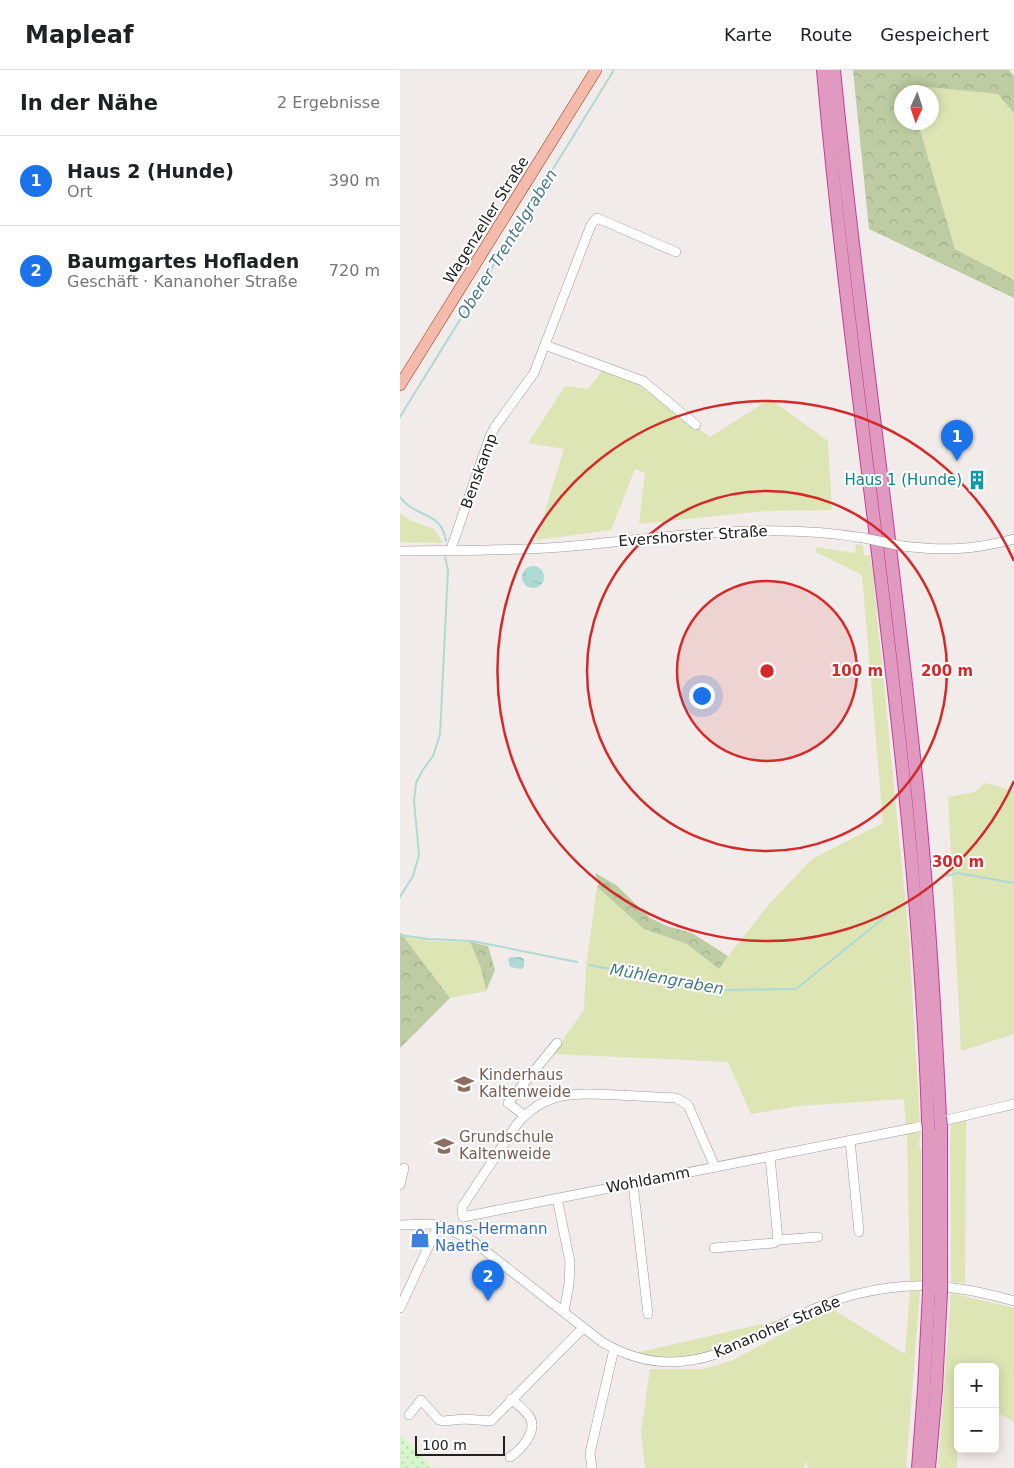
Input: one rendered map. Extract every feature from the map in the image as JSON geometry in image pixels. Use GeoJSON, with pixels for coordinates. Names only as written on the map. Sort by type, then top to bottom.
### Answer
{"type":"FeatureCollection","features":[{"type":"Feature","properties":{"kind":"highway"},"geometry":{"type":"LineString","coordinates":[[823,70],[853,350],[907,802],[935,1124]]}},
{"type":"Feature","properties":{"kind":"highway"},"geometry":{"type":"LineString","coordinates":[[834,70],[844,174],[904,669],[932,950],[936,1389],[929,1468]]}},
{"type":"Feature","properties":{"kind":"highway"},"geometry":{"type":"LineString","coordinates":[[918,1468],[935,1286]]}},
{"type":"Feature","properties":{"kind":"main road","name":"Wagenzeller Straße"},"geometry":{"type":"LineString","coordinates":[[400,385],[596,70]]}},
{"type":"Feature","properties":{"kind":"street","name":"Benskamp"},"geometry":{"type":"LineString","coordinates":[[452,550],[490,436],[534,373],[591,225],[597,218],[676,252]]}},
{"type":"Feature","properties":{"kind":"street"},"geometry":{"type":"LineString","coordinates":[[545,345],[643,382],[696,426]]}},
{"type":"Feature","properties":{"kind":"street","name":"Evershorster Straße"},"geometry":{"type":"LineString","coordinates":[[400,552],[559,547],[700,533],[757,530],[811,531],[933,550],[965,549],[1014,539]]}},
{"type":"Feature","properties":{"kind":"street"},"geometry":{"type":"LineString","coordinates":[[524,1115],[508,1103],[557,1043]]}},
{"type":"Feature","properties":{"kind":"street"},"geometry":{"type":"LineString","coordinates":[[455,1232],[463,1217],[462,1206],[524,1115],[546,1101],[560,1096],[576,1093],[676,1098],[688,1105],[715,1168]]}},
{"type":"Feature","properties":{"kind":"street","name":"Wohldamm"},"geometry":{"type":"LineString","coordinates":[[463,1217],[913,1128],[1014,1104]]}},
{"type":"Feature","properties":{"kind":"street"},"geometry":{"type":"LineString","coordinates":[[850,1140],[859,1232]]}},
{"type":"Feature","properties":{"kind":"street"},"geometry":{"type":"LineString","coordinates":[[770,1157],[778,1240]]}},
{"type":"Feature","properties":{"kind":"street"},"geometry":{"type":"LineString","coordinates":[[400,1185],[404,1168]]}},
{"type":"Feature","properties":{"kind":"street"},"geometry":{"type":"LineString","coordinates":[[633,1184],[648,1314]]}},
{"type":"Feature","properties":{"kind":"street"},"geometry":{"type":"LineString","coordinates":[[557,1198],[570,1262],[569,1284],[564,1312]]}},
{"type":"Feature","properties":{"kind":"street","name":"Kananoher Straße"},"geometry":{"type":"LineString","coordinates":[[400,1225],[438,1226],[474,1242],[583,1328],[614,1349],[636,1358],[656,1362],[689,1361],[729,1350],[833,1302],[857,1294],[886,1289],[936,1285],[979,1292],[1014,1301]]}},
{"type":"Feature","properties":{"kind":"street"},"geometry":{"type":"LineString","coordinates":[[400,1308],[405,1301],[438,1226]]}},
{"type":"Feature","properties":{"kind":"street"},"geometry":{"type":"LineString","coordinates":[[714,1248],[818,1237]]}},
{"type":"Feature","properties":{"kind":"street"},"geometry":{"type":"LineString","coordinates":[[410,1414],[421,1400],[443,1422],[465,1419],[491,1421],[583,1328]]}},
{"type":"Feature","properties":{"kind":"street"},"geometry":{"type":"LineString","coordinates":[[592,1468],[590,1453],[614,1349]]}},
{"type":"Feature","properties":{"kind":"street"},"geometry":{"type":"LineString","coordinates":[[510,1457],[518,1452],[524,1444],[532,1424],[530,1417],[511,1399]]}},
{"type":"Feature","properties":{"kind":"green space"},"geometry":{"type":"Polygon","coordinates":[[[853,70],[1009,70],[1014,76],[1014,113],[998,94],[939,88],[939,85],[894,85],[894,130],[920,130],[955,249],[1014,280],[1014,298],[869,229],[853,70]]]}},
{"type":"Feature","properties":{"kind":"green space"},"geometry":{"type":"Polygon","coordinates":[[[939,88],[999,94],[1014,113],[1014,280],[955,249],[920,130],[939,130],[939,88]]]}},
{"type":"Feature","properties":{"kind":"green space"},"geometry":{"type":"Polygon","coordinates":[[[602,371],[636,383],[710,437],[770,399],[828,441],[832,510],[765,511],[639,524],[645,473],[635,469],[611,530],[536,540],[564,449],[528,443],[565,386],[588,389],[602,371]]]}},
{"type":"Feature","properties":{"kind":"green space"},"geometry":{"type":"Polygon","coordinates":[[[400,513],[412,521],[434,529],[443,543],[400,542],[400,513]]]}},
{"type":"Feature","properties":{"kind":"green space"},"geometry":{"type":"Polygon","coordinates":[[[856,544],[863,545],[864,555],[870,556],[873,575],[909,937],[920,1124],[906,1127],[904,1099],[798,1106],[751,1114],[728,1062],[553,1054],[584,1010],[586,967],[597,887],[644,929],[687,944],[719,968],[769,904],[812,859],[883,823],[862,575],[816,552],[816,547],[855,553],[856,544]]]}},
{"type":"Feature","properties":{"kind":"green space"},"geometry":{"type":"Polygon","coordinates":[[[985,783],[1014,791],[1014,1034],[961,1051],[948,797],[975,792],[985,783]]]}},
{"type":"Feature","properties":{"kind":"green space"},"geometry":{"type":"Polygon","coordinates":[[[595,873],[616,885],[650,918],[667,926],[692,933],[728,956],[719,969],[687,944],[644,929],[597,887],[599,883],[595,873]]]}},
{"type":"Feature","properties":{"kind":"green space"},"geometry":{"type":"Polygon","coordinates":[[[400,932],[450,998],[400,1048],[400,932]]]}},
{"type":"Feature","properties":{"kind":"green space"},"geometry":{"type":"Polygon","coordinates":[[[401,934],[428,941],[470,942],[481,968],[486,991],[450,998],[401,934]]]}},
{"type":"Feature","properties":{"kind":"green space"},"geometry":{"type":"Polygon","coordinates":[[[470,942],[488,946],[495,970],[486,991],[481,968],[470,942]]]}},
{"type":"Feature","properties":{"kind":"green space"},"geometry":{"type":"Polygon","coordinates":[[[966,1118],[965,1283],[951,1282],[950,1143],[951,1122],[966,1118]]]}},
{"type":"Feature","properties":{"kind":"green space"},"geometry":{"type":"Polygon","coordinates":[[[921,1130],[919,1145],[921,1150],[921,1282],[910,1283],[907,1133],[921,1130]]]}},
{"type":"Feature","properties":{"kind":"green space"},"geometry":{"type":"Polygon","coordinates":[[[910,1291],[920,1291],[906,1468],[808,1468],[806,1461],[804,1468],[645,1468],[641,1432],[650,1369],[704,1369],[733,1360],[829,1307],[905,1354],[910,1291]]]}},
{"type":"Feature","properties":{"kind":"green space"},"geometry":{"type":"Polygon","coordinates":[[[951,1293],[1014,1308],[1014,1422],[999,1413],[999,1363],[954,1363],[954,1453],[957,1453],[957,1468],[938,1468],[951,1293]]]}},
{"type":"Feature","properties":{"kind":"green space"},"geometry":{"type":"Polygon","coordinates":[[[784,1319],[730,1346],[705,1354],[667,1359],[631,1354],[784,1319]]]}},
{"type":"Feature","properties":{"kind":"green space"},"geometry":{"type":"Polygon","coordinates":[[[400,1434],[433,1468],[400,1468],[400,1434]]]}},
{"type":"Feature","properties":{"kind":"water"},"geometry":{"type":"Polygon","coordinates":[[[533,566],[541,569],[544,577],[541,585],[533,588],[525,585],[522,577],[525,569],[533,566]]]}},
{"type":"Feature","properties":{"kind":"water"},"geometry":{"type":"Polygon","coordinates":[[[511,957],[521,957],[524,959],[524,967],[521,969],[510,967],[508,959],[511,957]]]}},
{"type":"Feature","properties":{"kind":"waterway","name":"Oberer Trentelgraben"},"geometry":{"type":"LineString","coordinates":[[400,417],[614,70]]}},
{"type":"Feature","properties":{"kind":"waterway","name":"Oberer Trentelgraben"},"geometry":{"type":"LineString","coordinates":[[400,497],[413,509],[434,519],[443,531],[446,541]]}},
{"type":"Feature","properties":{"kind":"waterway","name":"Oberer Trentelgraben"},"geometry":{"type":"LineString","coordinates":[[400,897],[413,876],[419,855],[414,801],[416,783],[433,756],[440,735],[448,570],[445,557]]}},
{"type":"Feature","properties":{"kind":"waterway","name":"Mühlengraben"},"geometry":{"type":"LineString","coordinates":[[946,876],[957,873],[1014,883]]}},
{"type":"Feature","properties":{"kind":"waterway","name":"Mühlengraben"},"geometry":{"type":"LineString","coordinates":[[589,965],[720,990],[796,989],[896,908]]}},
{"type":"Feature","properties":{"kind":"waterway","name":"Mühlengraben"},"geometry":{"type":"LineString","coordinates":[[400,935],[428,939],[472,941],[577,962]]}},
{"type":"Feature","properties":{"kind":"place","name":"Haus 2 (Hunde)"},"geometry":{"type":"Point","coordinates":[957,461]}},
{"type":"Feature","properties":{"kind":"place","name":"Haus 1 (Hunde)"},"geometry":{"type":"Point","coordinates":[977,480]}},
{"type":"Feature","properties":{"kind":"place","name":"Kinderhaus Kaltenweide"},"geometry":{"type":"Point","coordinates":[464,1084]}},
{"type":"Feature","properties":{"kind":"place","name":"Grundschule Kaltenweide"},"geometry":{"type":"Point","coordinates":[444,1146]}},
{"type":"Feature","properties":{"kind":"place","name":"Hans-Hermann Naethe"},"geometry":{"type":"Point","coordinates":[420,1238]}},
{"type":"Feature","properties":{"kind":"place","name":"Baumgartes Hofladen"},"geometry":{"type":"Point","coordinates":[488,1301]}}]}
